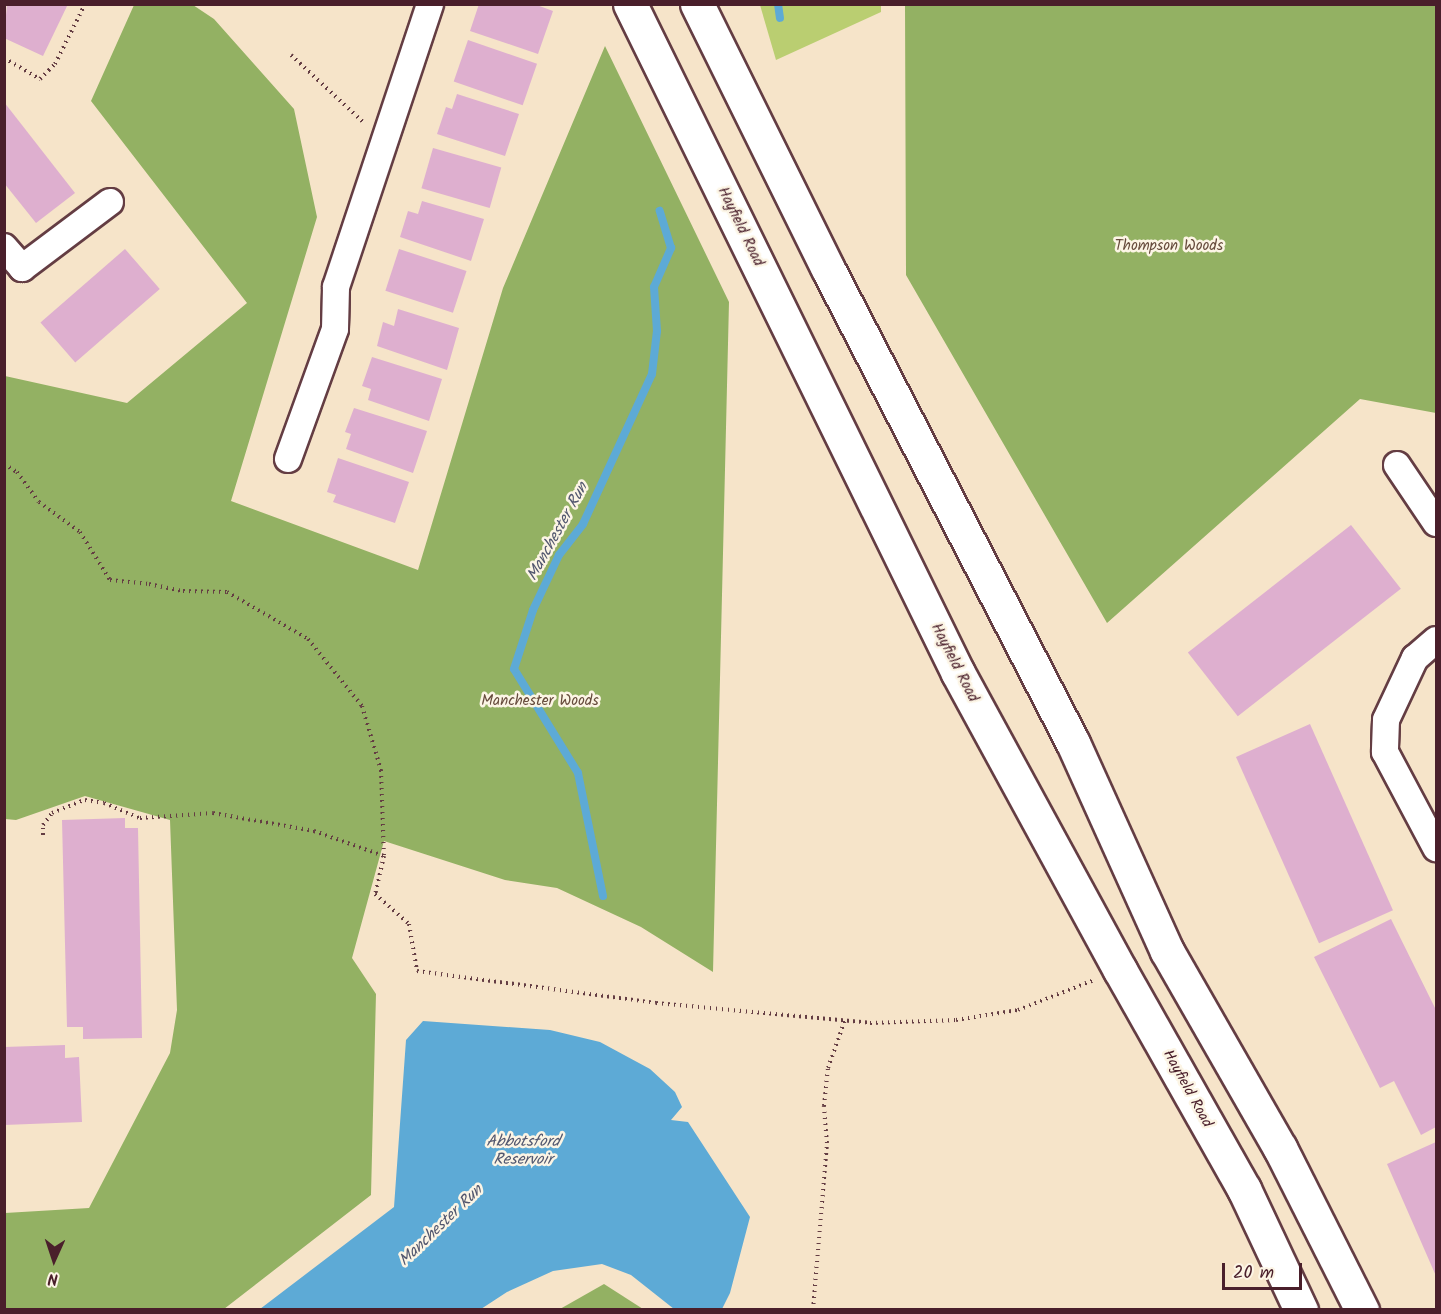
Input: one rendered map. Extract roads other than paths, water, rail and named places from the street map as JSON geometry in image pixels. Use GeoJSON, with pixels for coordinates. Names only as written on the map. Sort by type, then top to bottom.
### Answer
{"type":"FeatureCollection","features":[{"type":"Feature","properties":{"kind":"main road","name":"Hayfield Road"},"geometry":{"type":"LineString","coordinates":[[630,4],[958,673],[1120,970],[1244,1189],[1301,1310]]}},
{"type":"Feature","properties":{"kind":"main road"},"geometry":{"type":"LineString","coordinates":[[697,4],[828,269],[1073,742],[1167,951],[1280,1148],[1362,1310]]}},
{"type":"Feature","properties":{"kind":"street"},"geometry":{"type":"LineString","coordinates":[[288,459],[335,329],[336,287],[430,4]]}},
{"type":"Feature","properties":{"kind":"street"},"geometry":{"type":"LineString","coordinates":[[4,247],[22,268],[110,202]]}},
{"type":"Feature","properties":{"kind":"street"},"geometry":{"type":"LineString","coordinates":[[1398,465],[1437,524]]}},
{"type":"Feature","properties":{"kind":"street"},"geometry":{"type":"LineString","coordinates":[[1437,640],[1415,658],[1386,720],[1385,752],[1437,848]]}},
{"type":"Feature","properties":{"kind":"water","name":"Abbotsford Reservoir"},"geometry":{"type":"Polygon","coordinates":[[[423,1021],[550,1030],[600,1042],[650,1069],[675,1092],[682,1107],[671,1120],[688,1122],[750,1217],[730,1293],[722,1309],[674,1309],[631,1275],[602,1264],[553,1271],[507,1292],[481,1309],[260,1309],[394,1207],[406,1040],[423,1021]]]}},
{"type":"Feature","properties":{"kind":"waterway","name":"Manchester Run"},"geometry":{"type":"LineString","coordinates":[[778,4],[780,18]]}},
{"type":"Feature","properties":{"kind":"waterway","name":"Manchester Run"},"geometry":{"type":"LineString","coordinates":[[603,896],[578,773],[514,669],[533,610],[559,555],[583,524],[652,374],[657,331],[654,287],[671,248],[660,211]]}},
{"type":"Feature","properties":{"kind":"park label","name":"Thompson Woods"},"geometry":{"type":"Point","coordinates":[1169,247]}},
{"type":"Feature","properties":{"kind":"park label","name":"Manchester Woods"},"geometry":{"type":"Point","coordinates":[540,702]}}]}
